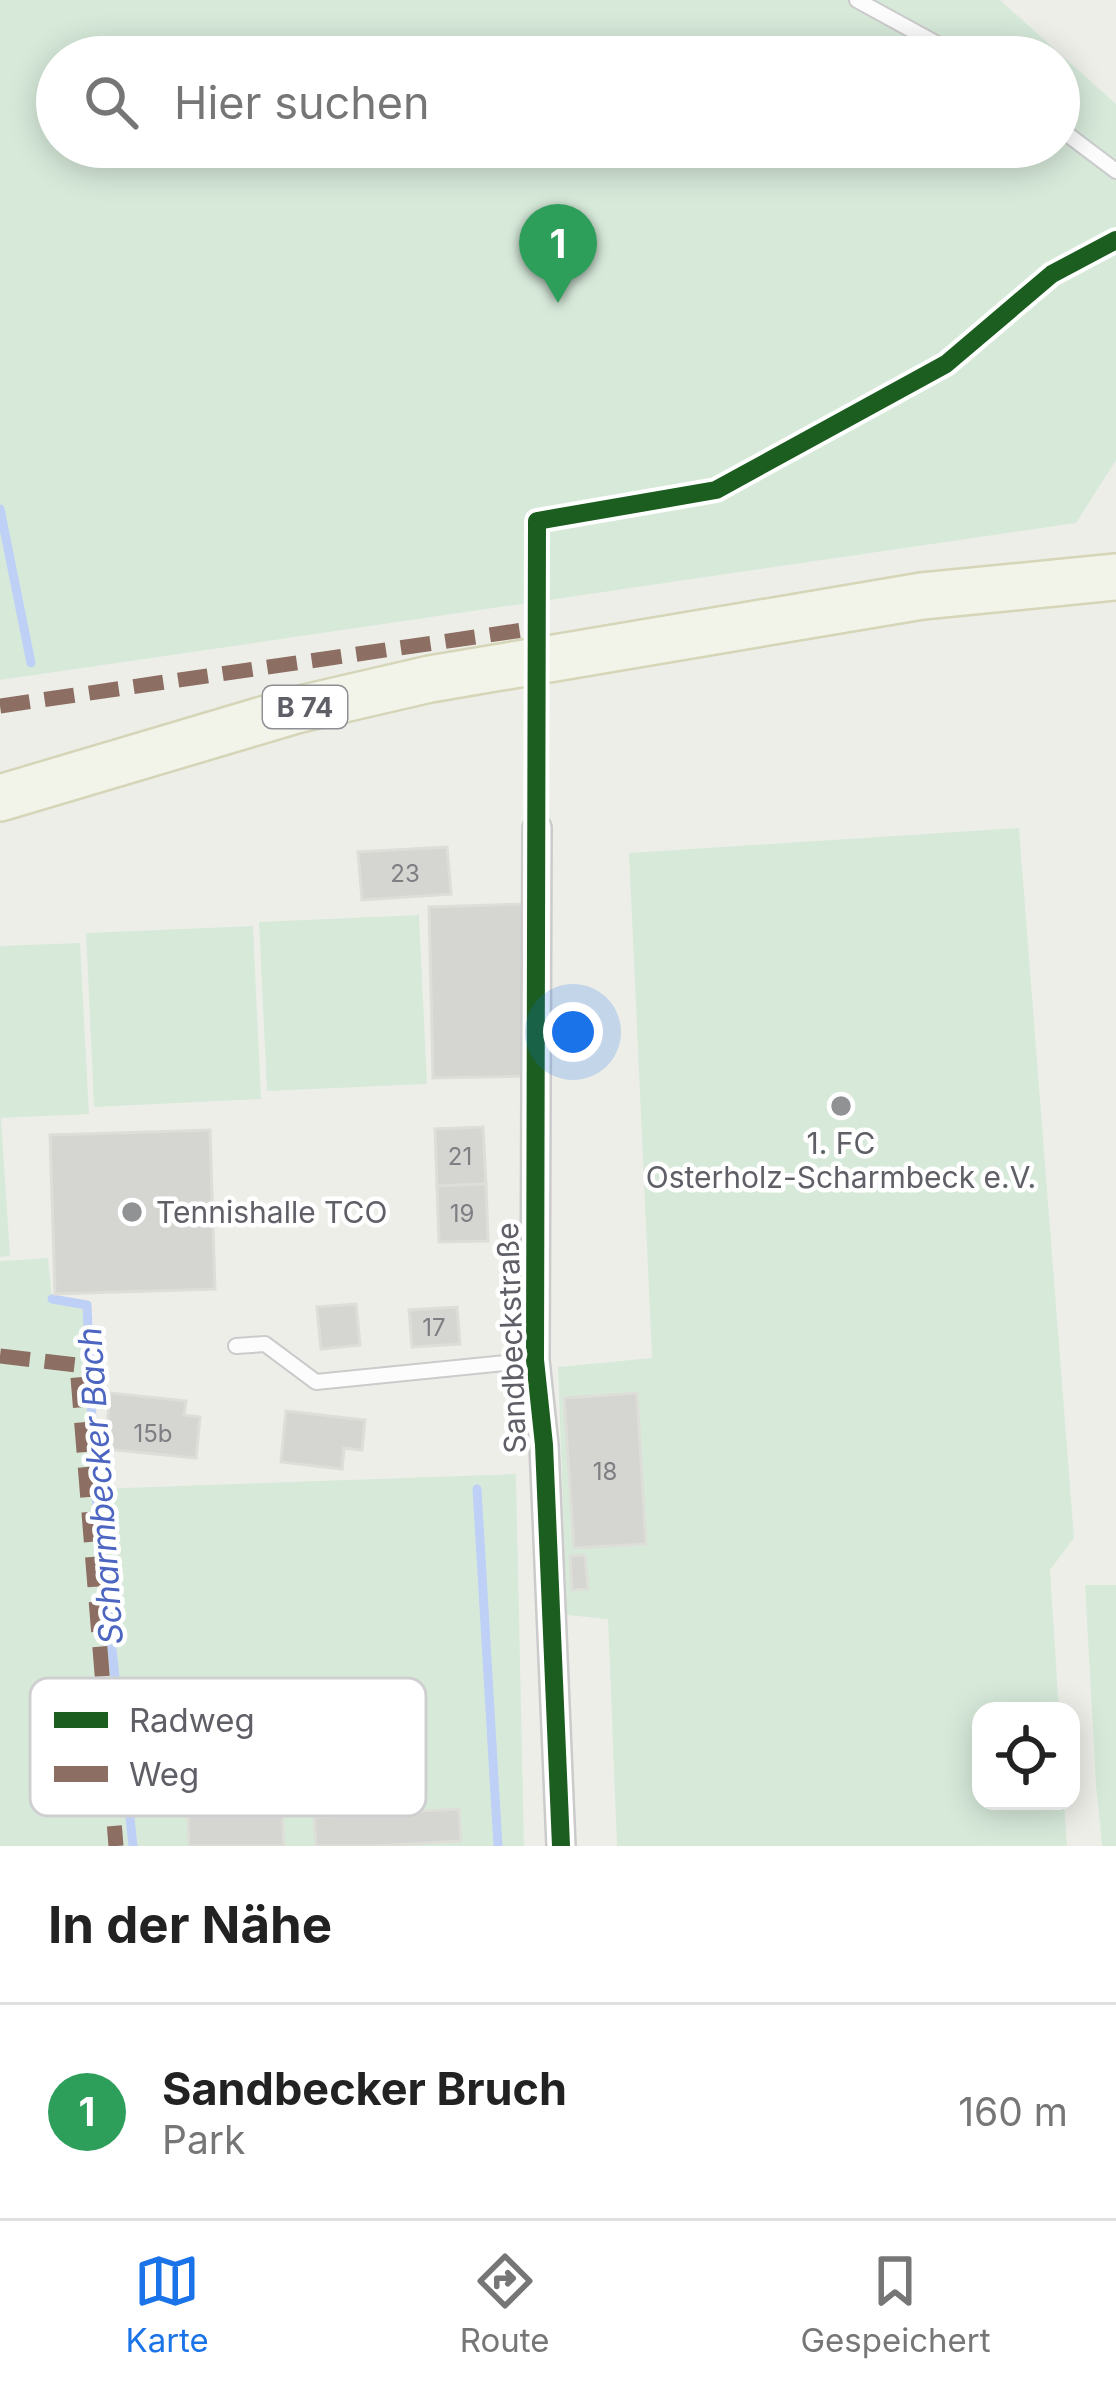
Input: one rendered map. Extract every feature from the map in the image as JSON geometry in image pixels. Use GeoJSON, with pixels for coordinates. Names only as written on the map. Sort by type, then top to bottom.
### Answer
{"type":"FeatureCollection","features":[{"type":"Feature","properties":{"kind":"main road","name":"B 74"},"geometry":{"type":"LineString","coordinates":[[0,798],[296,710],[430,679],[922,596],[1114,574]]}},
{"type":"Feature","properties":{"kind":"street","name":"Sandbeckstraße"},"geometry":{"type":"LineString","coordinates":[[537,828],[535,1360],[544,1445],[561,1846]]}},
{"type":"Feature","properties":{"kind":"lane"},"geometry":{"type":"LineString","coordinates":[[857,0],[923,36]]}},
{"type":"Feature","properties":{"kind":"lane"},"geometry":{"type":"LineString","coordinates":[[1080,144],[1116,171]]}},
{"type":"Feature","properties":{"kind":"lane"},"geometry":{"type":"LineString","coordinates":[[236,1346],[265,1344],[316,1382],[535,1360]]}},
{"type":"Feature","properties":{"kind":"path"},"geometry":{"type":"LineString","coordinates":[[537,521],[716,490],[946,364],[1052,274],[1116,240]]}},
{"type":"Feature","properties":{"kind":"green space"},"geometry":{"type":"Polygon","coordinates":[[[0,0],[1000,0],[1040,36],[36,36],[36,168],[1080,168],[1080,72],[1116,104],[1116,460],[1076,523],[0,680],[0,0]]]}},
{"type":"Feature","properties":{"kind":"green space","name":"1. FC Osterholz-Scharmbeck e.V."},"geometry":{"type":"Polygon","coordinates":[[[1019,828],[1074,1538],[1050,1570],[1058,1702],[972,1702],[972,1810],[1065,1810],[1067,1846],[617,1846],[608,1619],[567,1615],[558,1367],[652,1358],[629,853],[1019,828]]]}},
{"type":"Feature","properties":{"kind":"green space"},"geometry":{"type":"Polygon","coordinates":[[[419,915],[427,1084],[267,1091],[259,922],[419,915]]]}},
{"type":"Feature","properties":{"kind":"green space"},"geometry":{"type":"Polygon","coordinates":[[[253,926],[261,1099],[94,1107],[86,933],[253,926]]]}},
{"type":"Feature","properties":{"kind":"green space"},"geometry":{"type":"Polygon","coordinates":[[[80,943],[89,1114],[1,1118],[10,1256],[0,1257],[0,946],[80,943]]]}},
{"type":"Feature","properties":{"kind":"green space"},"geometry":{"type":"Polygon","coordinates":[[[48,1258],[52,1299],[87,1305],[95,1489],[516,1474],[524,1846],[0,1846],[0,1261],[48,1258]]]}},
{"type":"Feature","properties":{"kind":"green space"},"geometry":{"type":"Polygon","coordinates":[[[1085,1585],[1116,1585],[1116,1846],[1102,1846],[1085,1585]]]}},
{"type":"Feature","properties":{"kind":"building"},"geometry":{"type":"Polygon","coordinates":[[[447,847],[451,894],[362,900],[358,852],[447,847]]]}},
{"type":"Feature","properties":{"kind":"building"},"geometry":{"type":"Polygon","coordinates":[[[528,904],[532,1076],[433,1078],[429,907],[528,904]]]}},
{"type":"Feature","properties":{"kind":"building"},"geometry":{"type":"Polygon","coordinates":[[[483,1127],[486,1184],[437,1186],[435,1129],[483,1127]]]}},
{"type":"Feature","properties":{"kind":"building","name":"Tennishalle TCO"},"geometry":{"type":"Polygon","coordinates":[[[210,1130],[215,1289],[55,1294],[50,1135],[210,1130]]]}},
{"type":"Feature","properties":{"kind":"building"},"geometry":{"type":"Polygon","coordinates":[[[486,1184],[488,1241],[439,1242],[437,1186],[486,1184]]]}},
{"type":"Feature","properties":{"kind":"building"},"geometry":{"type":"Polygon","coordinates":[[[356,1304],[360,1345],[321,1349],[317,1307],[356,1304]]]}},
{"type":"Feature","properties":{"kind":"building"},"geometry":{"type":"Polygon","coordinates":[[[457,1307],[460,1344],[412,1347],[409,1310],[457,1307]]]}},
{"type":"Feature","properties":{"kind":"building"},"geometry":{"type":"Polygon","coordinates":[[[110,1393],[186,1401],[184,1415],[200,1417],[196,1458],[105,1449],[110,1393]]]}},
{"type":"Feature","properties":{"kind":"building"},"geometry":{"type":"Polygon","coordinates":[[[637,1393],[646,1544],[574,1548],[564,1398],[637,1393]]]}},
{"type":"Feature","properties":{"kind":"building"},"geometry":{"type":"Polygon","coordinates":[[[286,1411],[365,1420],[362,1450],[344,1448],[342,1469],[281,1462],[286,1411]]]}},
{"type":"Feature","properties":{"kind":"building"},"geometry":{"type":"Polygon","coordinates":[[[585,1555],[588,1589],[572,1590],[570,1556],[585,1555]]]}},
{"type":"Feature","properties":{"kind":"building"},"geometry":{"type":"Polygon","coordinates":[[[459,1809],[461,1841],[316,1846],[314,1817],[426,1816],[426,1811],[459,1809]]]}},
{"type":"Feature","properties":{"kind":"building"},"geometry":{"type":"Polygon","coordinates":[[[188,1816],[282,1816],[284,1846],[189,1846],[188,1816]]]}},
{"type":"Feature","properties":{"kind":"waterway","name":"Scharmbecker Bach"},"geometry":{"type":"LineString","coordinates":[[0,509],[31,663]]}},
{"type":"Feature","properties":{"kind":"waterway","name":"Scharmbecker Bach"},"geometry":{"type":"LineString","coordinates":[[52,1299],[87,1305],[95,1489],[115,1678]]}},
{"type":"Feature","properties":{"kind":"waterway"},"geometry":{"type":"LineString","coordinates":[[477,1489],[498,1846]]}},
{"type":"Feature","properties":{"kind":"waterway","name":"Scharmbecker Bach"},"geometry":{"type":"LineString","coordinates":[[130,1816],[133,1846]]}},
{"type":"Feature","properties":{"kind":"marked path"},"geometry":{"type":"LineString","coordinates":[[0,706],[537,628]]}},
{"type":"Feature","properties":{"kind":"marked path"},"geometry":{"type":"LineString","coordinates":[[0,1356],[77,1365],[102,1678]]}},
{"type":"Feature","properties":{"kind":"marked path"},"geometry":{"type":"LineString","coordinates":[[114,1816],[116,1846]]}},
{"type":"Feature","properties":{"kind":"cycle path"},"geometry":{"type":"LineString","coordinates":[[561,1846],[544,1445],[535,1360],[537,521],[716,490],[946,364],[1052,274],[1116,240]]}},
{"type":"Feature","properties":{"kind":"place","name":"Sandbecker Bruch"},"geometry":{"type":"Point","coordinates":[558,303]}},
{"type":"Feature","properties":{"kind":"place","name":"1. FC Osterholz-Scharmbeck e.V."},"geometry":{"type":"Point","coordinates":[841,1106]}},
{"type":"Feature","properties":{"kind":"place","name":"Tennishalle TCO"},"geometry":{"type":"Point","coordinates":[132,1212]}}]}
